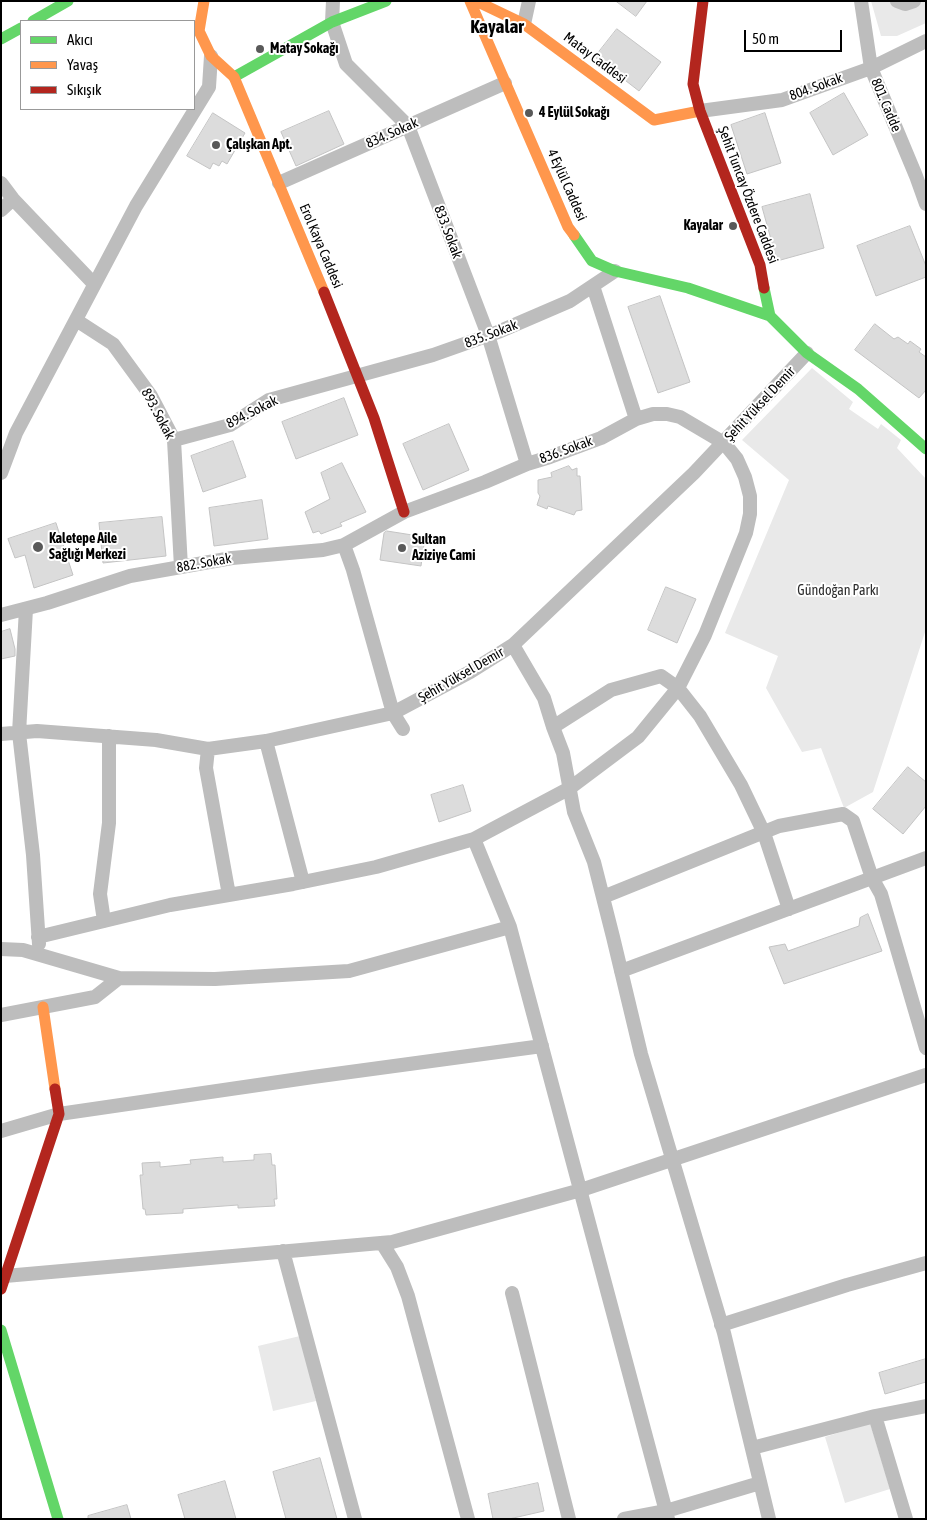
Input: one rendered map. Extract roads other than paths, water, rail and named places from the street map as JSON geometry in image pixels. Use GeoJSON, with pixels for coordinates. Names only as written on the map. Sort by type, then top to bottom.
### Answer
{"type":"FeatureCollection","features":[{"type":"Feature","properties":{"kind":"street"},"geometry":{"type":"LineString","coordinates":[[36,20],[68,1]]}},
{"type":"Feature","properties":{"kind":"street","name":"Erol Kaya Caddesi"},"geometry":{"type":"LineString","coordinates":[[204,1],[199,31],[211,56],[234,77],[358,375],[384,447],[404,512]]}},
{"type":"Feature","properties":{"kind":"street"},"geometry":{"type":"LineString","coordinates":[[332,22],[333,1]]}},
{"type":"Feature","properties":{"kind":"street"},"geometry":{"type":"LineString","coordinates":[[234,77],[332,22],[386,1]]}},
{"type":"Feature","properties":{"kind":"street","name":"4 Eylül Caddesi"},"geometry":{"type":"LineString","coordinates":[[470,1],[568,227],[592,261],[616,271],[688,288],[770,316]]}},
{"type":"Feature","properties":{"kind":"street","name":"Matay Caddesi"},"geometry":{"type":"LineString","coordinates":[[476,1],[524,24],[654,120],[700,111]]}},
{"type":"Feature","properties":{"kind":"street"},"geometry":{"type":"LineString","coordinates":[[524,24],[529,1]]}},
{"type":"Feature","properties":{"kind":"street","name":"Şehit Tuncay Özdere Caddesi"},"geometry":{"type":"LineString","coordinates":[[703,1],[693,84],[700,111],[760,264],[770,316]]}},
{"type":"Feature","properties":{"kind":"street","name":"801. Cadde"},"geometry":{"type":"LineString","coordinates":[[862,1],[871,68],[926,204]]}},
{"type":"Feature","properties":{"kind":"street"},"geometry":{"type":"LineString","coordinates":[[897,1],[904,4],[914,1]]}},
{"type":"Feature","properties":{"kind":"street","name":"833. Sokak"},"geometry":{"type":"LineString","coordinates":[[332,22],[346,64],[408,126],[488,336],[527,464]]}},
{"type":"Feature","properties":{"kind":"street"},"geometry":{"type":"LineString","coordinates":[[1,39],[20,29]]}},
{"type":"Feature","properties":{"kind":"street","name":"804. Sokak"},"geometry":{"type":"LineString","coordinates":[[700,111],[782,100],[871,68],[926,41]]}},
{"type":"Feature","properties":{"kind":"street"},"geometry":{"type":"LineString","coordinates":[[195,110],[209,87],[211,56]]}},
{"type":"Feature","properties":{"kind":"street","name":"834. Sokak"},"geometry":{"type":"LineString","coordinates":[[279,183],[505,82]]}},
{"type":"Feature","properties":{"kind":"street"},"geometry":{"type":"LineString","coordinates":[[1,473],[16,433],[94,284],[136,206],[195,110]]}},
{"type":"Feature","properties":{"kind":"street"},"geometry":{"type":"LineString","coordinates":[[1,183],[13,199],[94,284]]}},
{"type":"Feature","properties":{"kind":"street"},"geometry":{"type":"LineString","coordinates":[[1,210],[13,199]]}},
{"type":"Feature","properties":{"kind":"street","name":"835. Sokak"},"geometry":{"type":"LineString","coordinates":[[358,375],[434,355],[488,336],[570,301],[616,271]]}},
{"type":"Feature","properties":{"kind":"street"},"geometry":{"type":"LineString","coordinates":[[593,286],[636,419]]}},
{"type":"Feature","properties":{"kind":"street"},"geometry":{"type":"LineString","coordinates":[[770,316],[807,353],[858,389],[926,449]]}},
{"type":"Feature","properties":{"kind":"street","name":"893. Sokak"},"geometry":{"type":"LineString","coordinates":[[76,320],[113,344],[151,396],[174,440],[181,567]]}},
{"type":"Feature","properties":{"kind":"street","name":"Şehit Yüksel Demir"},"geometry":{"type":"LineString","coordinates":[[1,734],[37,732],[109,736],[156,740],[208,749],[266,741],[393,713],[470,672],[514,644],[724,443],[807,353]]}},
{"type":"Feature","properties":{"kind":"street","name":"894. Sokak"},"geometry":{"type":"LineString","coordinates":[[174,440],[230,425],[269,400],[358,375]]}},
{"type":"Feature","properties":{"kind":"street","name":"836. Sokak"},"geometry":{"type":"LineString","coordinates":[[404,512],[527,464],[601,438],[636,419],[653,414],[667,414],[680,417],[724,443]]}},
{"type":"Feature","properties":{"kind":"street"},"geometry":{"type":"LineString","coordinates":[[38,937],[170,905],[303,882],[376,867],[474,839],[570,788],[638,737],[678,688],[705,635],[746,532],[750,514],[750,496],[745,477],[737,459],[724,443]]}},
{"type":"Feature","properties":{"kind":"street","name":"882. Sokak"},"geometry":{"type":"LineString","coordinates":[[1,615],[130,576],[232,558],[323,550],[344,545],[404,512]]}},
{"type":"Feature","properties":{"kind":"street"},"geometry":{"type":"LineString","coordinates":[[344,545],[353,570],[393,713],[403,729]]}},
{"type":"Feature","properties":{"kind":"street"},"geometry":{"type":"LineString","coordinates":[[26,609],[19,733],[34,855],[39,955]]}},
{"type":"Feature","properties":{"kind":"street"},"geometry":{"type":"LineString","coordinates":[[514,644],[544,698],[563,753],[574,812],[594,862],[641,1054],[721,1325],[769,1519]]}},
{"type":"Feature","properties":{"kind":"street"},"geometry":{"type":"LineString","coordinates":[[553,728],[611,690],[661,676],[678,688],[700,716],[741,785],[764,832],[789,909]]}},
{"type":"Feature","properties":{"kind":"street"},"geometry":{"type":"LineString","coordinates":[[104,921],[100,894],[109,824],[109,736]]}},
{"type":"Feature","properties":{"kind":"street"},"geometry":{"type":"LineString","coordinates":[[266,741],[303,882]]}},
{"type":"Feature","properties":{"kind":"street"},"geometry":{"type":"LineString","coordinates":[[208,749],[206,768],[229,895]]}},
{"type":"Feature","properties":{"kind":"street"},"geometry":{"type":"LineString","coordinates":[[603,897],[779,826],[843,814],[853,821],[872,878],[881,894],[926,1048]]}},
{"type":"Feature","properties":{"kind":"street"},"geometry":{"type":"LineString","coordinates":[[474,839],[510,927],[667,1515]]}},
{"type":"Feature","properties":{"kind":"street"},"geometry":{"type":"LineString","coordinates":[[621,971],[926,858]]}},
{"type":"Feature","properties":{"kind":"street"},"geometry":{"type":"LineString","coordinates":[[1,949],[23,950],[119,978],[215,979],[349,971],[510,927]]}},
{"type":"Feature","properties":{"kind":"street"},"geometry":{"type":"LineString","coordinates":[[1,1015],[95,997],[119,978]]}},
{"type":"Feature","properties":{"kind":"street"},"geometry":{"type":"LineString","coordinates":[[43,1007],[58,1114],[3,1283],[392,1242],[581,1190],[926,1075]]}},
{"type":"Feature","properties":{"kind":"street"},"geometry":{"type":"LineString","coordinates":[[1,1131],[58,1114],[542,1046]]}},
{"type":"Feature","properties":{"kind":"street"},"geometry":{"type":"LineString","coordinates":[[382,1242],[397,1267],[408,1296],[468,1519]]}},
{"type":"Feature","properties":{"kind":"street"},"geometry":{"type":"LineString","coordinates":[[283,1252],[355,1519]]}},
{"type":"Feature","properties":{"kind":"street"},"geometry":{"type":"LineString","coordinates":[[721,1325],[847,1285],[926,1263]]}},
{"type":"Feature","properties":{"kind":"street"},"geometry":{"type":"LineString","coordinates":[[512,1293],[569,1519]]}},
{"type":"Feature","properties":{"kind":"street"},"geometry":{"type":"LineString","coordinates":[[1,1330],[58,1519]]}},
{"type":"Feature","properties":{"kind":"street"},"geometry":{"type":"LineString","coordinates":[[752,1448],[875,1416],[926,1406]]}},
{"type":"Feature","properties":{"kind":"street"},"geometry":{"type":"LineString","coordinates":[[875,1416],[906,1519]]}},
{"type":"Feature","properties":{"kind":"street"},"geometry":{"type":"LineString","coordinates":[[624,1519],[667,1515],[760,1483]]}},
{"type":"Feature","properties":{"kind":"place","name":"Matay Sokağı"},"geometry":{"type":"Point","coordinates":[260,49]}},
{"type":"Feature","properties":{"kind":"place","name":"4 Eylül Sokağı"},"geometry":{"type":"Point","coordinates":[529,113]}},
{"type":"Feature","properties":{"kind":"place","name":"Çalışkan Apt."},"geometry":{"type":"Point","coordinates":[216,145]}},
{"type":"Feature","properties":{"kind":"place","name":"Kayalar"},"geometry":{"type":"Point","coordinates":[733,226]}},
{"type":"Feature","properties":{"kind":"place","name":"Kaletepe Aile Sağlığı Merkezi"},"geometry":{"type":"Point","coordinates":[38,547]}},
{"type":"Feature","properties":{"kind":"place","name":"Sultan Aziziye Cami"},"geometry":{"type":"Point","coordinates":[402,548]}},
{"type":"Feature","properties":{"kind":"district","name":"Kayalar"},"geometry":{"type":"Point","coordinates":[497,27]}},
{"type":"Feature","properties":{"kind":"park label","name":"Gündoğan Parkı"},"geometry":{"type":"Point","coordinates":[838,591]}}]}
